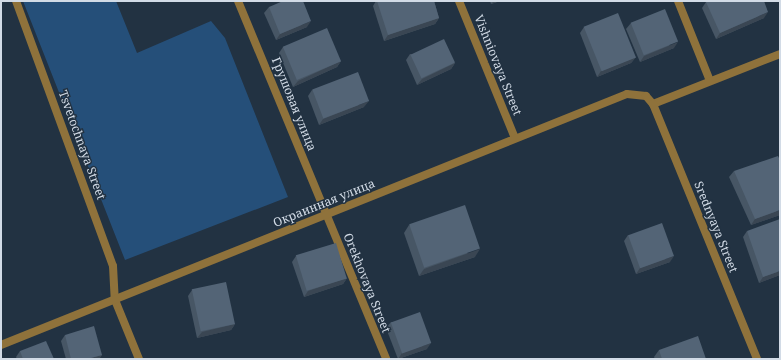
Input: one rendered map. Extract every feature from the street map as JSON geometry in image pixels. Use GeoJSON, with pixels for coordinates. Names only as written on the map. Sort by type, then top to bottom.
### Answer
{"type":"FeatureCollection","features":[{"type":"Feature","properties":{"kind":"street","name":"Tsvetochnaya Street"},"geometry":{"type":"LineString","coordinates":[[16,1],[114,266],[116,300]]}},
{"type":"Feature","properties":{"kind":"street","name":"Грушовая улица"},"geometry":{"type":"LineString","coordinates":[[238,1],[327,215]]}},
{"type":"Feature","properties":{"kind":"street","name":"Vishniovaya Street"},"geometry":{"type":"LineString","coordinates":[[459,1],[515,138]]}},
{"type":"Feature","properties":{"kind":"street"},"geometry":{"type":"LineString","coordinates":[[678,1],[710,82]]}},
{"type":"Feature","properties":{"kind":"street"},"geometry":{"type":"LineString","coordinates":[[653,104],[780,54]]}},
{"type":"Feature","properties":{"kind":"street","name":"Окраинная улица"},"geometry":{"type":"LineString","coordinates":[[1,345],[627,94],[646,96],[653,104]]}},
{"type":"Feature","properties":{"kind":"street","name":"Srednyaya Street"},"geometry":{"type":"LineString","coordinates":[[653,104],[757,359]]}},
{"type":"Feature","properties":{"kind":"street","name":"Orekhovaya Street"},"geometry":{"type":"LineString","coordinates":[[327,215],[386,359]]}},
{"type":"Feature","properties":{"kind":"street"},"geometry":{"type":"LineString","coordinates":[[116,300],[139,359]]}},
{"type":"Feature","properties":{"kind":"shaded area"},"geometry":{"type":"Polygon","coordinates":[[[23,1],[116,1],[137,53],[211,21],[225,38],[288,197],[125,260],[23,1]]]}},
{"type":"Feature","properties":{"kind":"building"},"geometry":{"type":"Polygon","coordinates":[[[283,1],[303,1],[311,21],[280,34],[269,7],[283,1]]]}},
{"type":"Feature","properties":{"kind":"building"},"geometry":{"type":"Polygon","coordinates":[[[377,1],[434,1],[439,18],[388,35],[377,1]]]}},
{"type":"Feature","properties":{"kind":"building"},"geometry":{"type":"Polygon","coordinates":[[[764,1],[768,12],[720,33],[706,2],[764,1]]]}},
{"type":"Feature","properties":{"kind":"building"},"geometry":{"type":"Polygon","coordinates":[[[665,9],[678,41],[644,55],[631,23],[665,9]]]}},
{"type":"Feature","properties":{"kind":"building"},"geometry":{"type":"Polygon","coordinates":[[[618,13],[636,58],[602,71],[584,27],[618,13]]]}},
{"type":"Feature","properties":{"kind":"building"},"geometry":{"type":"Polygon","coordinates":[[[327,28],[341,61],[297,80],[283,47],[327,28]]]}},
{"type":"Feature","properties":{"kind":"building"},"geometry":{"type":"Polygon","coordinates":[[[444,39],[455,63],[421,78],[410,55],[444,39]]]}},
{"type":"Feature","properties":{"kind":"building"},"geometry":{"type":"Polygon","coordinates":[[[358,72],[369,101],[323,119],[312,90],[358,72]]]}},
{"type":"Feature","properties":{"kind":"building"},"geometry":{"type":"Polygon","coordinates":[[[778,156],[780,160],[780,210],[755,219],[734,171],[778,156]]]}},
{"type":"Feature","properties":{"kind":"building"},"geometry":{"type":"Polygon","coordinates":[[[465,205],[480,248],[424,268],[409,224],[465,205]]]}},
{"type":"Feature","properties":{"kind":"building"},"geometry":{"type":"Polygon","coordinates":[[[780,219],[780,271],[763,277],[747,231],[780,219]]]}},
{"type":"Feature","properties":{"kind":"building"},"geometry":{"type":"Polygon","coordinates":[[[662,223],[674,256],[640,268],[628,235],[662,223]]]}},
{"type":"Feature","properties":{"kind":"building"},"geometry":{"type":"Polygon","coordinates":[[[336,243],[347,278],[307,291],[296,255],[336,243]]]}},
{"type":"Feature","properties":{"kind":"building"},"geometry":{"type":"Polygon","coordinates":[[[226,282],[235,324],[201,331],[192,289],[226,282]]]}},
{"type":"Feature","properties":{"kind":"building"},"geometry":{"type":"Polygon","coordinates":[[[420,312],[431,343],[402,354],[391,323],[420,312]]]}},
{"type":"Feature","properties":{"kind":"building"},"geometry":{"type":"Polygon","coordinates":[[[94,326],[102,355],[87,359],[71,359],[65,335],[94,326]]]}},
{"type":"Feature","properties":{"kind":"building"},"geometry":{"type":"Polygon","coordinates":[[[698,336],[706,359],[662,359],[659,350],[698,336]]]}},
{"type":"Feature","properties":{"kind":"building"},"geometry":{"type":"Polygon","coordinates":[[[46,341],[54,359],[23,359],[20,351],[46,341]]]}}]}
